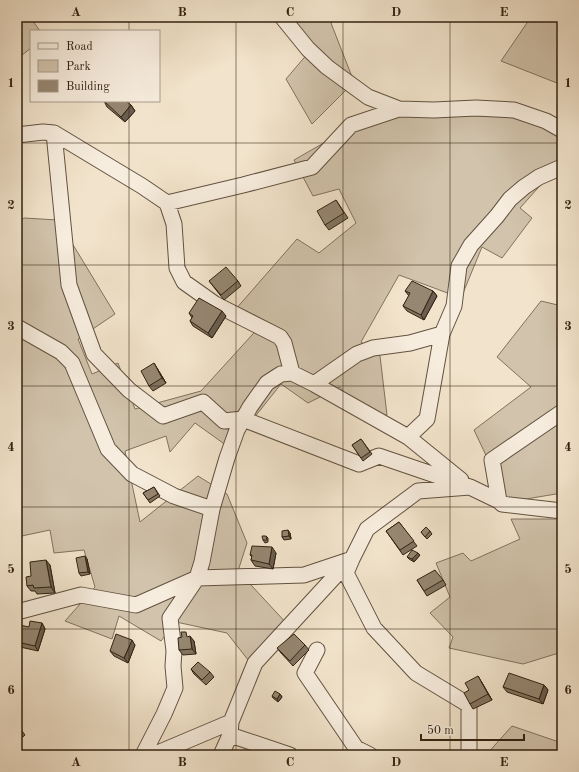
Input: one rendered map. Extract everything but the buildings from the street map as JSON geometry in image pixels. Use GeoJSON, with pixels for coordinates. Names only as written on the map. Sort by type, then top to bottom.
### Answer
{"type":"FeatureCollection","features":[{"type":"Feature","properties":{"kind":"street"},"geometry":{"type":"LineString","coordinates":[[282,17],[308,49],[327,67],[368,97],[399,109],[434,110],[476,108],[514,110],[546,121],[562,130]]}},
{"type":"Feature","properties":{"kind":"street"},"geometry":{"type":"LineString","coordinates":[[167,203],[312,167],[351,125],[399,109]]}},
{"type":"Feature","properties":{"kind":"street"},"geometry":{"type":"LineString","coordinates":[[17,135],[43,132],[54,133],[142,186],[167,203],[174,224],[176,268],[184,282],[215,304],[280,337],[284,343],[292,373]]}},
{"type":"Feature","properties":{"kind":"street"},"geometry":{"type":"LineString","coordinates":[[54,133],[69,285],[94,354],[129,390],[162,416],[203,402],[224,421],[243,419],[359,464],[379,456],[470,487],[499,501],[502,504],[562,511]]}},
{"type":"Feature","properties":{"kind":"street"},"geometry":{"type":"LineString","coordinates":[[408,437],[427,419],[442,334],[454,306],[459,266],[471,245],[510,199],[539,177],[562,167]]}},
{"type":"Feature","properties":{"kind":"street"},"geometry":{"type":"LineString","coordinates":[[17,327],[61,352],[72,363],[108,449],[132,474],[174,496],[212,509]]}},
{"type":"Feature","properties":{"kind":"street"},"geometry":{"type":"LineString","coordinates":[[314,384],[357,354],[373,348],[410,344],[442,334]]}},
{"type":"Feature","properties":{"kind":"street"},"geometry":{"type":"LineString","coordinates":[[142,755],[164,714],[175,688],[173,666],[174,651],[170,618],[197,578],[202,562],[212,509],[237,430],[267,383],[281,374],[292,373],[314,384],[408,437],[470,487]]}},
{"type":"Feature","properties":{"kind":"street"},"geometry":{"type":"LineString","coordinates":[[499,501],[492,460],[562,412]]}},
{"type":"Feature","properties":{"kind":"street"},"geometry":{"type":"LineString","coordinates":[[468,755],[469,704],[416,673],[374,628],[346,573],[367,528],[418,491],[470,487]]}},
{"type":"Feature","properties":{"kind":"street"},"geometry":{"type":"LineString","coordinates":[[17,612],[81,595],[136,605],[197,578],[304,575],[352,559]]}},
{"type":"Feature","properties":{"kind":"street"},"geometry":{"type":"LineString","coordinates":[[221,755],[255,663],[352,559]]}},
{"type":"Feature","properties":{"kind":"street"},"geometry":{"type":"LineString","coordinates":[[317,650],[305,673],[356,748],[370,755]]}},
{"type":"Feature","properties":{"kind":"street"},"geometry":{"type":"LineString","coordinates":[[153,755],[231,729],[290,755]]}},
{"type":"Feature","properties":{"kind":"green space"},"geometry":{"type":"Polygon","coordinates":[[[17,17],[30,17],[39,30],[30,30],[30,49],[17,59],[17,17]]]}},
{"type":"Feature","properties":{"kind":"green space"},"geometry":{"type":"Polygon","coordinates":[[[285,17],[338,17],[331,23],[354,82],[312,124],[286,79],[315,45],[285,17]]]}},
{"type":"Feature","properties":{"kind":"green space"},"geometry":{"type":"Polygon","coordinates":[[[526,17],[556,17],[562,23],[562,85],[501,61],[529,20],[526,17]]]}},
{"type":"Feature","properties":{"kind":"green space"},"geometry":{"type":"Polygon","coordinates":[[[510,104],[562,128],[562,172],[554,170],[520,208],[532,218],[502,258],[482,247],[461,298],[399,275],[361,342],[380,356],[387,415],[361,416],[340,387],[308,403],[281,384],[230,448],[195,423],[170,452],[166,436],[125,451],[140,522],[198,476],[227,494],[247,543],[238,571],[289,626],[252,665],[227,633],[176,622],[161,641],[119,616],[112,639],[65,621],[95,587],[84,550],[54,553],[50,530],[17,537],[17,223],[24,218],[58,220],[115,314],[78,339],[92,374],[118,363],[135,409],[201,391],[262,324],[235,310],[297,239],[319,253],[356,223],[339,189],[313,196],[294,160],[376,113],[510,104]]]}},
{"type":"Feature","properties":{"kind":"green space"},"geometry":{"type":"Polygon","coordinates":[[[541,301],[562,306],[562,493],[508,502],[474,430],[531,387],[497,357],[541,301]]]}},
{"type":"Feature","properties":{"kind":"green space"},"geometry":{"type":"Polygon","coordinates":[[[511,519],[562,519],[562,652],[523,664],[449,648],[453,637],[430,613],[450,597],[436,563],[463,553],[471,561],[520,539],[511,519]]]}},
{"type":"Feature","properties":{"kind":"green space"},"geometry":{"type":"Polygon","coordinates":[[[512,726],[562,743],[562,755],[486,755],[512,726]]]}}]}
